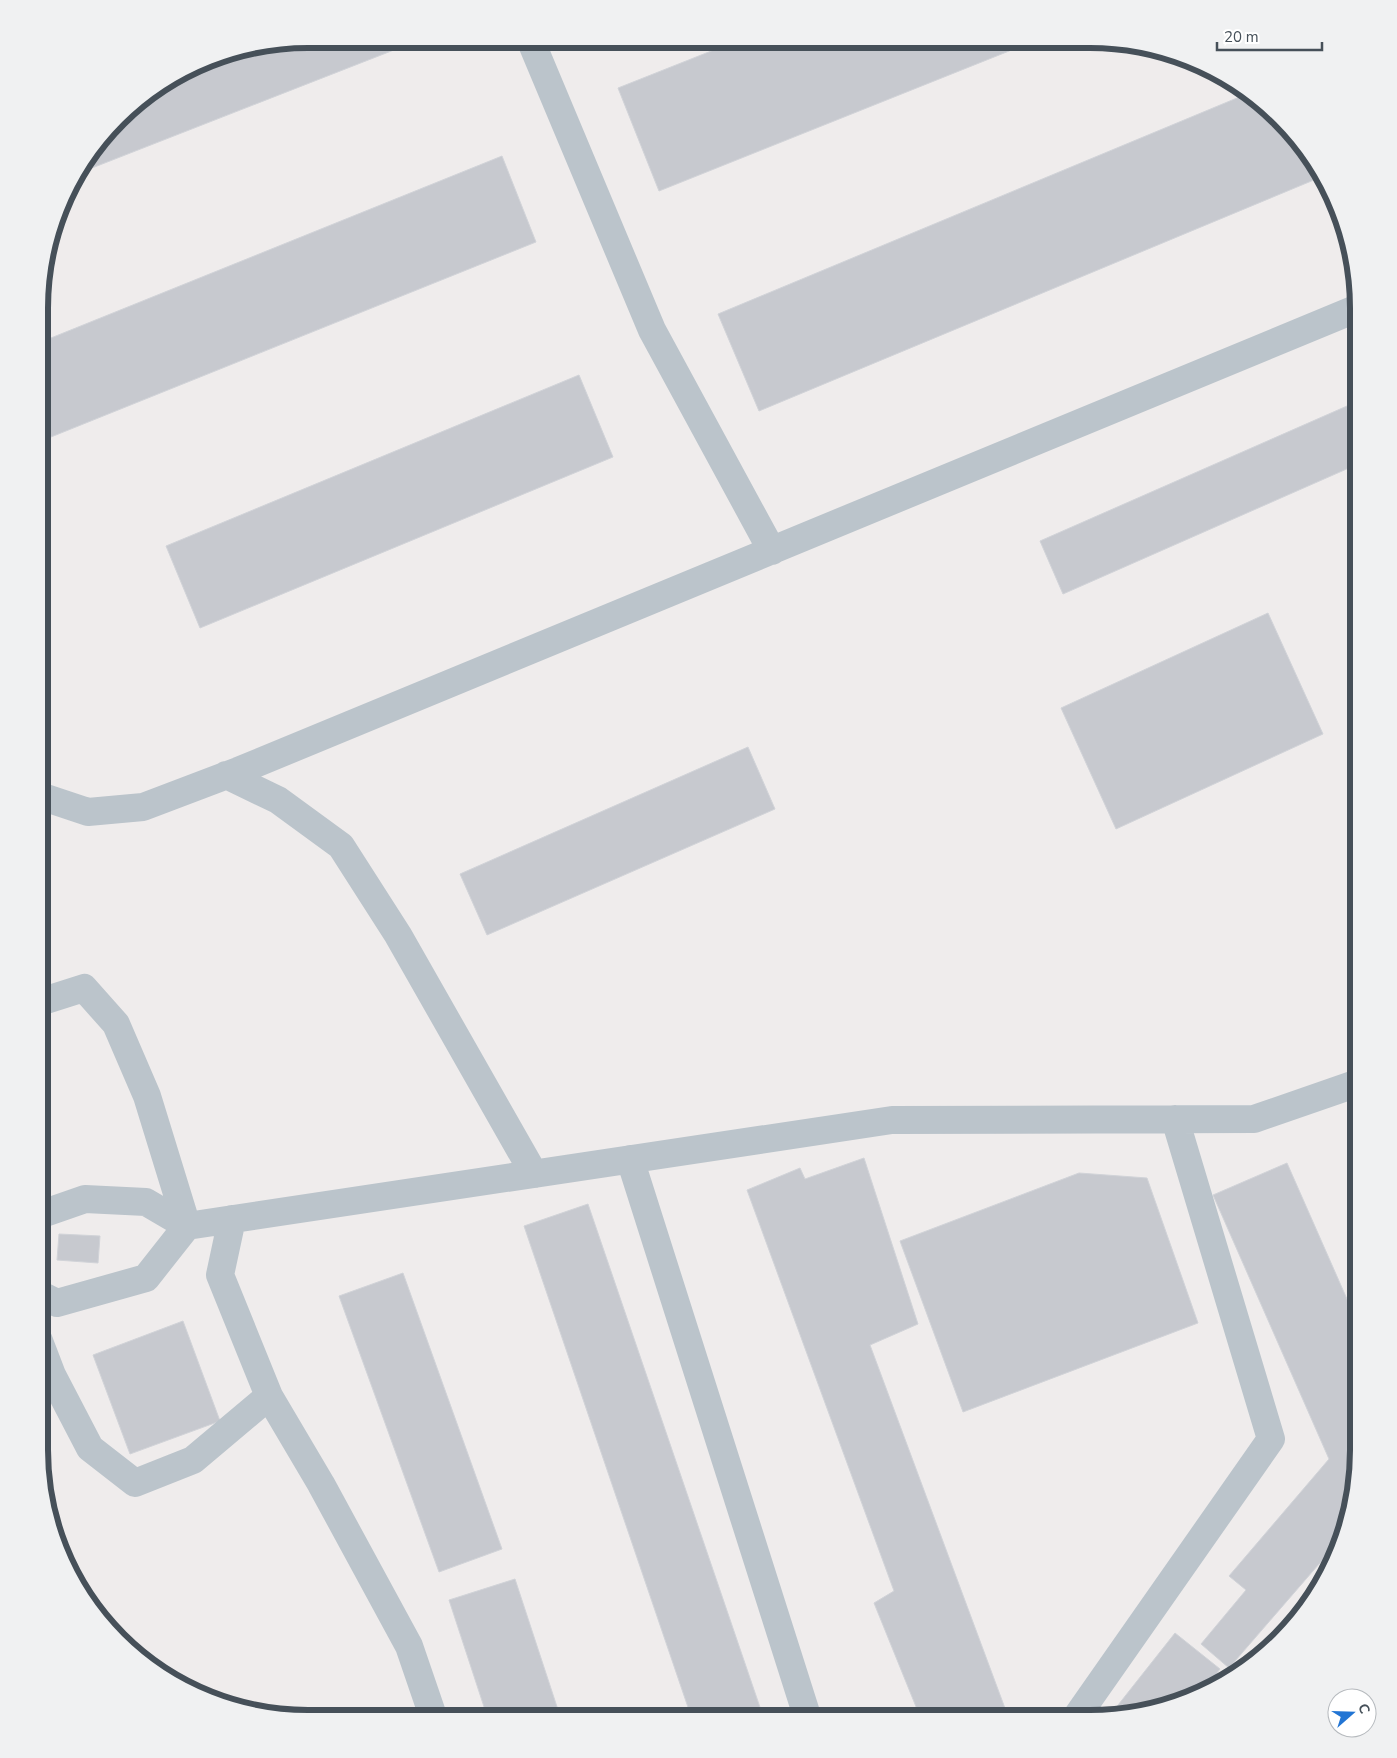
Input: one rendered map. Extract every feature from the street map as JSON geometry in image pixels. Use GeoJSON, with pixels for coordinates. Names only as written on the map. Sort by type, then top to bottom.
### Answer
{"type":"FeatureCollection","features":[{"type":"Feature","properties":{"kind":"lane"},"geometry":{"type":"LineString","coordinates":[[534,48],[652,330],[772,551]]}},
{"type":"Feature","properties":{"kind":"lane"},"geometry":{"type":"LineString","coordinates":[[48,799],[88,812],[143,807],[226,775],[772,551],[1350,311]]}},
{"type":"Feature","properties":{"kind":"lane"},"geometry":{"type":"LineString","coordinates":[[226,775],[278,800],[341,846],[398,935],[534,1174]]}},
{"type":"Feature","properties":{"kind":"lane"},"geometry":{"type":"LineString","coordinates":[[48,999],[84,988],[116,1024],[147,1096],[187,1226]]}},
{"type":"Feature","properties":{"kind":"lane"},"geometry":{"type":"LineString","coordinates":[[48,1212],[85,1199],[146,1202],[187,1226],[892,1120],[1254,1119],[1350,1093]]}},
{"type":"Feature","properties":{"kind":"lane"},"geometry":{"type":"LineString","coordinates":[[1081,1710],[1271,1439],[1175,1119]]}},
{"type":"Feature","properties":{"kind":"lane"},"geometry":{"type":"LineString","coordinates":[[630,1160],[805,1710]]}},
{"type":"Feature","properties":{"kind":"lane"},"geometry":{"type":"LineString","coordinates":[[232,1219],[220,1275],[269,1396],[320,1484],[409,1646],[431,1710]]}},
{"type":"Feature","properties":{"kind":"lane"},"geometry":{"type":"LineString","coordinates":[[48,1298],[57,1303],[146,1278],[187,1226]]}},
{"type":"Feature","properties":{"kind":"lane"},"geometry":{"type":"LineString","coordinates":[[48,1365],[90,1448],[135,1483],[193,1460],[269,1396]]}},
{"type":"Feature","properties":{"kind":"building"},"geometry":{"type":"Polygon","coordinates":[[[291,48],[399,48],[87,170],[112,136],[136,112],[163,91],[208,67],[241,56],[291,48]]]}},
{"type":"Feature","properties":{"kind":"building"},"geometry":{"type":"Polygon","coordinates":[[[719,48],[1016,48],[659,191],[618,88],[719,48]]]}},
{"type":"Feature","properties":{"kind":"building"},"geometry":{"type":"Polygon","coordinates":[[[1241,96],[1261,112],[1285,136],[1306,163],[1316,179],[759,411],[718,314],[1241,96]]]}},
{"type":"Feature","properties":{"kind":"building"},"geometry":{"type":"Polygon","coordinates":[[[502,156],[536,242],[48,438],[48,339],[502,156]]]}},
{"type":"Feature","properties":{"kind":"building"},"geometry":{"type":"Polygon","coordinates":[[[579,375],[613,457],[200,628],[166,546],[579,375]]]}},
{"type":"Feature","properties":{"kind":"building"},"geometry":{"type":"Polygon","coordinates":[[[1347,406],[1350,413],[1350,468],[1063,594],[1040,541],[1347,406]]]}},
{"type":"Feature","properties":{"kind":"building"},"geometry":{"type":"Polygon","coordinates":[[[1268,613],[1323,734],[1116,829],[1061,708],[1268,613]]]}},
{"type":"Feature","properties":{"kind":"building"},"geometry":{"type":"Polygon","coordinates":[[[748,747],[775,809],[487,935],[460,874],[748,747]]]}},
{"type":"Feature","properties":{"kind":"building"},"geometry":{"type":"Polygon","coordinates":[[[864,1158],[918,1324],[870,1345],[1006,1710],[917,1710],[874,1603],[894,1591],[747,1190],[800,1168],[805,1179],[864,1158]]]}},
{"type":"Feature","properties":{"kind":"building"},"geometry":{"type":"Polygon","coordinates":[[[1287,1163],[1350,1306],[1349,1467],[1341,1517],[1336,1534],[1329,1553],[1229,1668],[1201,1644],[1246,1590],[1229,1576],[1329,1459],[1213,1195],[1287,1163]]]}},
{"type":"Feature","properties":{"kind":"building"},"geometry":{"type":"Polygon","coordinates":[[[1079,1173],[1147,1178],[1198,1323],[963,1412],[900,1241],[1079,1173]]]}},
{"type":"Feature","properties":{"kind":"building"},"geometry":{"type":"Polygon","coordinates":[[[588,1204],[761,1710],[689,1710],[524,1226],[588,1204]]]}},
{"type":"Feature","properties":{"kind":"building"},"geometry":{"type":"Polygon","coordinates":[[[59,1234],[100,1236],[98,1263],[57,1260],[59,1234]]]}},
{"type":"Feature","properties":{"kind":"building"},"geometry":{"type":"Polygon","coordinates":[[[403,1273],[502,1549],[439,1572],[339,1296],[403,1273]]]}},
{"type":"Feature","properties":{"kind":"building"},"geometry":{"type":"Polygon","coordinates":[[[183,1321],[220,1421],[130,1454],[93,1355],[183,1321]]]}},
{"type":"Feature","properties":{"kind":"building"},"geometry":{"type":"Polygon","coordinates":[[[515,1579],[558,1710],[485,1710],[449,1600],[515,1579]]]}},
{"type":"Feature","properties":{"kind":"building"},"geometry":{"type":"Polygon","coordinates":[[[1175,1633],[1220,1669],[1211,1680],[1189,1691],[1156,1702],[1115,1709],[1175,1633]]]}}]}
